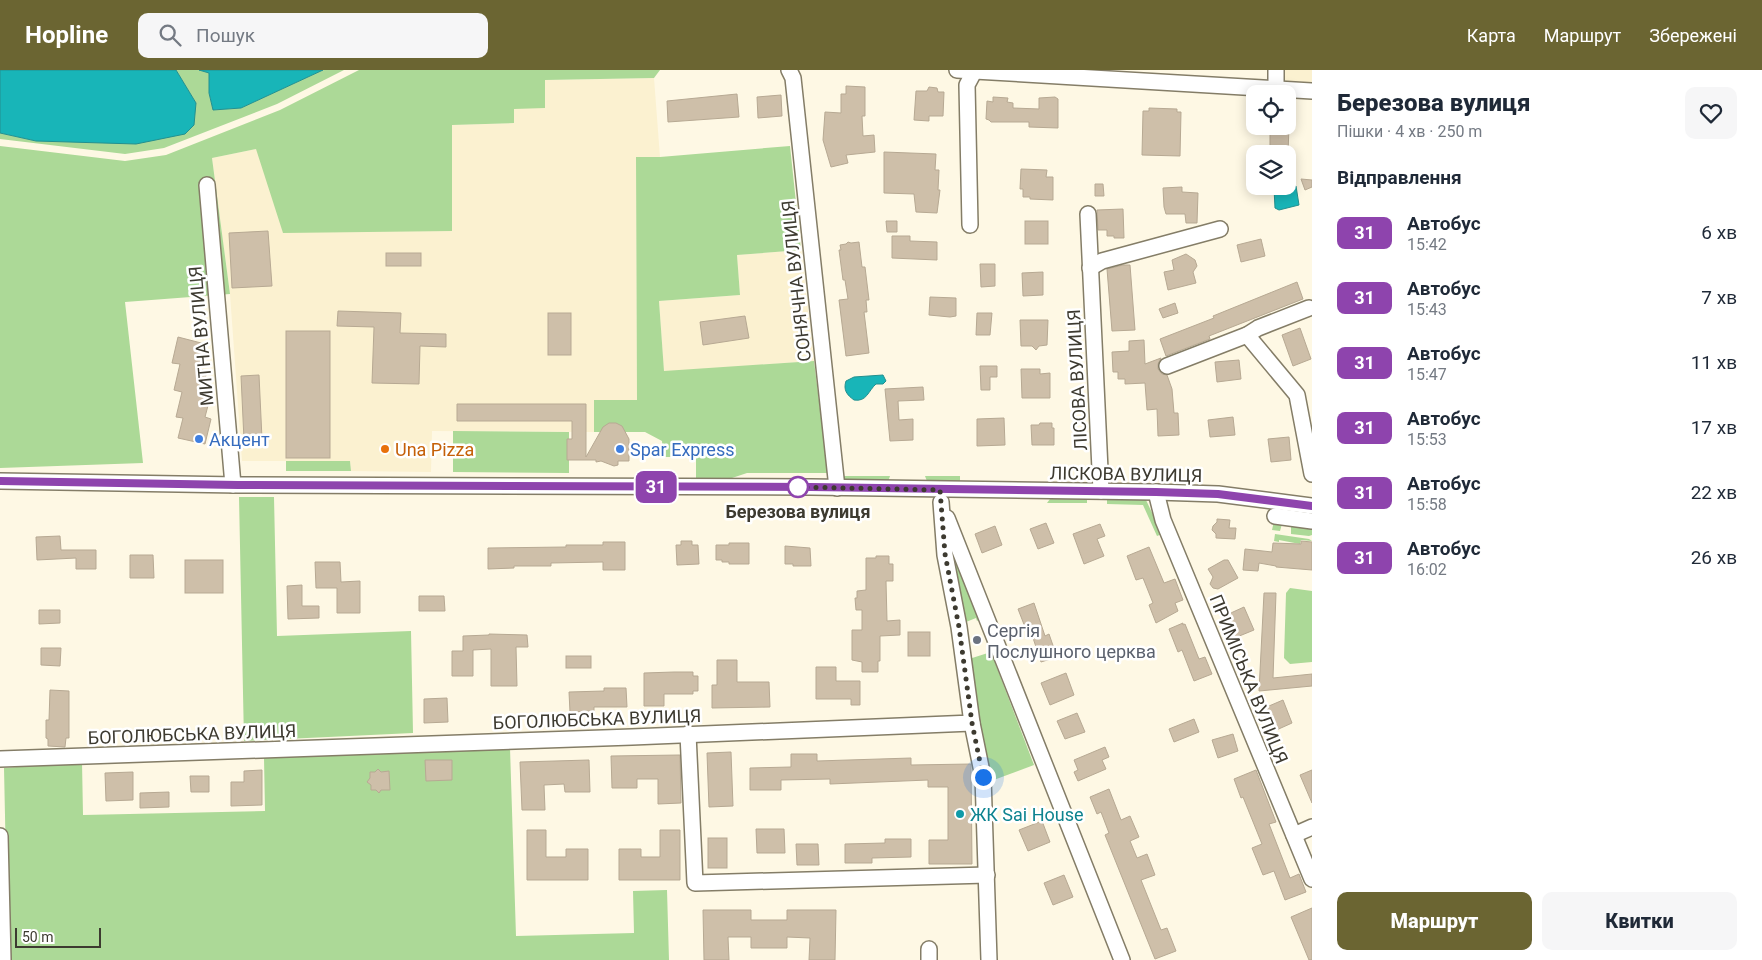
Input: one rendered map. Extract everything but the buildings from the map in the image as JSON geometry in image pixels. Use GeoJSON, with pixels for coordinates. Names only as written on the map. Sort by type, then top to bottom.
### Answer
{"type":"FeatureCollection","features":[{"type":"Feature","properties":{"kind":"street","name":"СОНЯЧНА ВУЛИЦЯ"},"geometry":{"type":"LineString","coordinates":[[789,70],[793,78],[838,488]]}},
{"type":"Feature","properties":{"kind":"street"},"geometry":{"type":"LineString","coordinates":[[957,70],[1246,87]]}},
{"type":"Feature","properties":{"kind":"street"},"geometry":{"type":"LineString","coordinates":[[1276,70],[1276,85]]}},
{"type":"Feature","properties":{"kind":"street"},"geometry":{"type":"LineString","coordinates":[[970,225],[967,85],[975,71]]}},
{"type":"Feature","properties":{"kind":"street"},"geometry":{"type":"LineString","coordinates":[[1296,90],[1312,91]]}},
{"type":"Feature","properties":{"kind":"street","name":"МИТНА ВУЛИЦЯ"},"geometry":{"type":"LineString","coordinates":[[207,184],[232,485]]}},
{"type":"Feature","properties":{"kind":"street","name":"ЛІСОВА ВУЛИЦЯ"},"geometry":{"type":"LineString","coordinates":[[1088,214],[1102,491]]}},
{"type":"Feature","properties":{"kind":"street"},"geometry":{"type":"LineString","coordinates":[[1090,268],[1102,261],[1220,229]]}},
{"type":"Feature","properties":{"kind":"street"},"geometry":{"type":"LineString","coordinates":[[1167,366],[1247,336],[1258,328],[1309,308]]}},
{"type":"Feature","properties":{"kind":"street"},"geometry":{"type":"LineString","coordinates":[[1247,336],[1297,395],[1312,474]]}},
{"type":"Feature","properties":{"kind":"street","name":"ЛІСКОВА ВУЛИЦЯ"},"geometry":{"type":"LineString","coordinates":[[0,481],[232,485],[838,488],[940,496],[1102,491],[1156,492],[1218,494],[1312,506]]}},
{"type":"Feature","properties":{"kind":"street","name":"ПРИМІСЬКА ВУЛИЦЯ"},"geometry":{"type":"LineString","coordinates":[[1156,492],[1163,520],[1312,878]]}},
{"type":"Feature","properties":{"kind":"street"},"geometry":{"type":"LineString","coordinates":[[940,496],[945,554],[959,627],[972,723],[983,777],[989,960]]}},
{"type":"Feature","properties":{"kind":"street"},"geometry":{"type":"LineString","coordinates":[[940,496],[1122,960]]}},
{"type":"Feature","properties":{"kind":"street"},"geometry":{"type":"LineString","coordinates":[[1275,516],[1312,521]]}},
{"type":"Feature","properties":{"kind":"street","name":"БОГОЛЮБСЬКА ВУЛИЦЯ"},"geometry":{"type":"LineString","coordinates":[[0,759],[972,723]]}},
{"type":"Feature","properties":{"kind":"street"},"geometry":{"type":"LineString","coordinates":[[688,734],[694,883],[987,875]]}},
{"type":"Feature","properties":{"kind":"street"},"geometry":{"type":"LineString","coordinates":[[1294,835],[1312,826]]}},
{"type":"Feature","properties":{"kind":"street"},"geometry":{"type":"LineString","coordinates":[[0,836],[3,960]]}},
{"type":"Feature","properties":{"kind":"shaded area"},"geometry":{"type":"Polygon","coordinates":[[[1282,70],[1312,70],[1312,83],[1282,82],[1282,70]]]}},
{"type":"Feature","properties":{"kind":"shaded area"},"geometry":{"type":"Polygon","coordinates":[[[654,78],[660,157],[636,157],[637,400],[594,400],[594,432],[432,431],[431,472],[351,471],[350,461],[242,461],[230,294],[212,158],[256,149],[452,230],[452,125],[514,123],[514,109],[545,80],[654,78]]]}},
{"type":"Feature","properties":{"kind":"shaded area"},"geometry":{"type":"Polygon","coordinates":[[[801,250],[814,361],[664,372],[659,301],[740,295],[737,255],[801,250]]]}},
{"type":"Feature","properties":{"kind":"green space"},"geometry":{"type":"Polygon","coordinates":[[[176,70],[199,70],[209,73],[209,93],[213,110],[241,108],[323,70],[344,70],[277,104],[164,148],[125,154],[0,139],[0,133],[36,141],[196,103],[176,70]]]}},
{"type":"Feature","properties":{"kind":"green space"},"geometry":{"type":"Polygon","coordinates":[[[359,70],[660,70],[654,78],[545,80],[545,108],[514,109],[514,123],[452,125],[452,231],[283,233],[256,149],[212,158],[230,294],[125,302],[143,463],[0,468],[0,146],[125,161],[166,155],[280,110],[359,70]]]}},
{"type":"Feature","properties":{"kind":"green space"},"geometry":{"type":"Polygon","coordinates":[[[790,146],[801,250],[737,255],[740,295],[659,301],[664,371],[814,361],[828,473],[747,473],[729,479],[696,478],[696,457],[663,457],[662,441],[645,432],[594,432],[594,400],[637,400],[636,157],[660,157],[790,146]]]}},
{"type":"Feature","properties":{"kind":"green space"},"geometry":{"type":"Polygon","coordinates":[[[453,431],[569,432],[569,473],[453,472],[453,431]]]}},
{"type":"Feature","properties":{"kind":"green space"},"geometry":{"type":"Polygon","coordinates":[[[286,461],[350,461],[351,471],[286,471],[286,461]]]}},
{"type":"Feature","properties":{"kind":"green space"},"geometry":{"type":"Polygon","coordinates":[[[841,476],[890,476],[888,482],[844,480],[841,476]]]}},
{"type":"Feature","properties":{"kind":"green space"},"geometry":{"type":"Polygon","coordinates":[[[925,476],[960,476],[960,484],[928,484],[925,476]]]}},
{"type":"Feature","properties":{"kind":"green space"},"geometry":{"type":"Polygon","coordinates":[[[239,497],[274,497],[277,636],[411,631],[413,733],[244,741],[239,497]]]}},
{"type":"Feature","properties":{"kind":"green space"},"geometry":{"type":"Polygon","coordinates":[[[1050,499],[1087,499],[1087,503],[1047,503],[1050,499]]]}},
{"type":"Feature","properties":{"kind":"green space"},"geometry":{"type":"Polygon","coordinates":[[[1107,500],[1146,500],[1162,534],[1157,536],[1143,505],[1107,504],[1107,500]]]}},
{"type":"Feature","properties":{"kind":"green space"},"geometry":{"type":"Polygon","coordinates":[[[1274,521],[1312,526],[1312,535],[1291,534],[1291,525],[1282,524],[1280,531],[1272,530],[1274,521]]]}},
{"type":"Feature","properties":{"kind":"green space"},"geometry":{"type":"Polygon","coordinates":[[[1275,534],[1312,541],[1301,540],[1300,544],[1279,540],[1279,542],[1274,541],[1275,534]]]}},
{"type":"Feature","properties":{"kind":"green space"},"geometry":{"type":"Polygon","coordinates":[[[955,558],[980,619],[977,621],[976,618],[963,625],[954,560],[955,558]]]}},
{"type":"Feature","properties":{"kind":"green space"},"geometry":{"type":"Polygon","coordinates":[[[1290,588],[1312,591],[1312,662],[1290,664],[1284,658],[1286,593],[1290,588]]]}},
{"type":"Feature","properties":{"kind":"green space"},"geometry":{"type":"Polygon","coordinates":[[[991,652],[1034,765],[991,781],[969,659],[991,652]]]}},
{"type":"Feature","properties":{"kind":"green space"},"geometry":{"type":"Polygon","coordinates":[[[510,748],[516,936],[634,933],[633,891],[667,890],[669,960],[8,960],[4,768],[82,762],[83,815],[265,811],[264,758],[510,748]]]}},
{"type":"Feature","properties":{"kind":"water"},"geometry":{"type":"Polygon","coordinates":[[[0,70],[176,70],[196,103],[194,125],[185,134],[136,144],[36,141],[0,133],[0,70]]]}},
{"type":"Feature","properties":{"kind":"water"},"geometry":{"type":"Polygon","coordinates":[[[199,70],[323,70],[241,108],[213,110],[209,93],[209,73],[199,70]]]}},
{"type":"Feature","properties":{"kind":"water"},"geometry":{"type":"Polygon","coordinates":[[[1296,186],[1299,205],[1279,210],[1275,208],[1274,195],[1296,195],[1296,186]]]}},
{"type":"Feature","properties":{"kind":"water"},"geometry":{"type":"Polygon","coordinates":[[[883,375],[886,381],[883,384],[876,384],[865,398],[854,400],[846,392],[846,381],[854,377],[883,375]]]}},
{"type":"Feature","properties":{"kind":"bus line","name":"31"},"geometry":{"type":"LineString","coordinates":[[0,481],[238,485],[811,487],[1156,492],[1218,494],[1312,506]]}},
{"type":"Feature","properties":{"kind":"place","name":"Акцент"},"geometry":{"type":"Point","coordinates":[199,439]}},
{"type":"Feature","properties":{"kind":"place","name":"Una Pizza"},"geometry":{"type":"Point","coordinates":[385,449]}},
{"type":"Feature","properties":{"kind":"place","name":"Spar Express"},"geometry":{"type":"Point","coordinates":[620,449]}},
{"type":"Feature","properties":{"kind":"place","name":"Березова вулиця"},"geometry":{"type":"Point","coordinates":[798,487]}},
{"type":"Feature","properties":{"kind":"place","name":"Сергія Послушного церква"},"geometry":{"type":"Point","coordinates":[977,640]}},
{"type":"Feature","properties":{"kind":"place","name":"ЖК Sai House"},"geometry":{"type":"Point","coordinates":[960,814]}},
{"type":"Feature","properties":{"kind":"route"},"geometry":{"type":"LineString","coordinates":[[798,487],[940,490],[945,554],[959,627],[972,723],[983,777]]}}]}
